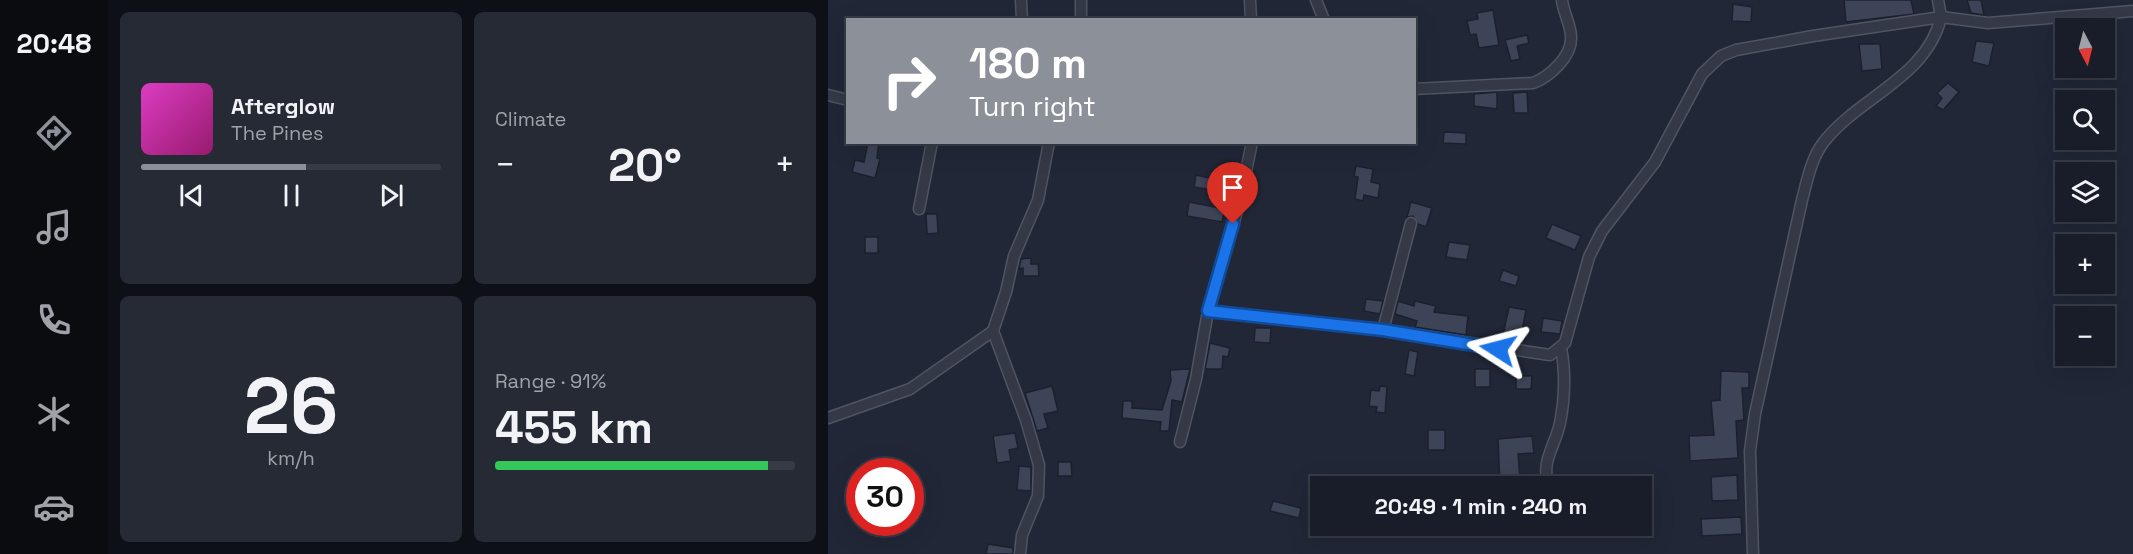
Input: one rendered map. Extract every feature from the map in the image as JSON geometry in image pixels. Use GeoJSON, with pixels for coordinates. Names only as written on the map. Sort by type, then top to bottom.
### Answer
{"type":"FeatureCollection","features":[{"type":"Feature","properties":{"kind":"street"},"geometry":{"type":"LineString","coordinates":[[1021,0],[1022,18]]}},
{"type":"Feature","properties":{"kind":"street"},"geometry":{"type":"LineString","coordinates":[[1081,0],[1081,18]]}},
{"type":"Feature","properties":{"kind":"street"},"geometry":{"type":"LineString","coordinates":[[1250,0],[1251,18]]}},
{"type":"Feature","properties":{"kind":"street"},"geometry":{"type":"LineString","coordinates":[[1316,0],[1323,18]]}},
{"type":"Feature","properties":{"kind":"street"},"geometry":{"type":"LineString","coordinates":[[1416,89],[1533,83],[1543,79],[1557,66],[1570,46],[1572,37],[1562,0]]}},
{"type":"Feature","properties":{"kind":"street"},"geometry":{"type":"LineString","coordinates":[[1753,554],[1750,451],[1755,414],[1787,261],[1810,171],[1822,145],[1844,121],[1904,75],[1929,50],[1938,32],[1941,17],[1938,0]]}},
{"type":"Feature","properties":{"kind":"street"},"geometry":{"type":"LineString","coordinates":[[1208,311],[1383,330],[1544,356],[1561,348],[1565,343],[1589,257],[1602,231],[1655,162],[1702,74],[1721,56],[1736,50],[1813,36],[1941,17],[1989,22],[2133,11]]}},
{"type":"Feature","properties":{"kind":"street"},"geometry":{"type":"LineString","coordinates":[[828,95],[846,100]]}},
{"type":"Feature","properties":{"kind":"street"},"geometry":{"type":"LineString","coordinates":[[919,209],[932,144]]}},
{"type":"Feature","properties":{"kind":"street"},"geometry":{"type":"LineString","coordinates":[[828,418],[910,389],[993,331],[1006,292],[1014,255],[1038,200],[1049,144]]}},
{"type":"Feature","properties":{"kind":"street"},"geometry":{"type":"LineString","coordinates":[[1180,442],[1197,379],[1208,311],[1240,201],[1252,144]]}},
{"type":"Feature","properties":{"kind":"street"},"geometry":{"type":"LineString","coordinates":[[1383,330],[1411,223]]}},
{"type":"Feature","properties":{"kind":"street"},"geometry":{"type":"LineString","coordinates":[[993,331],[1026,420],[1038,465],[1038,496],[1022,535],[1020,554]]}},
{"type":"Feature","properties":{"kind":"street"},"geometry":{"type":"LineString","coordinates":[[1547,476],[1545,465],[1559,425],[1566,374],[1561,348]]}},
{"type":"Feature","properties":{"kind":"building"},"geometry":{"type":"Polygon","coordinates":[[[1844,0],[1911,0],[1914,14],[1846,22],[1844,0]]]}},
{"type":"Feature","properties":{"kind":"building"},"geometry":{"type":"Polygon","coordinates":[[[1967,0],[1981,0],[1984,15],[1971,13],[1967,0]]]}},
{"type":"Feature","properties":{"kind":"building"},"geometry":{"type":"Polygon","coordinates":[[[1733,4],[1752,7],[1751,22],[1732,21],[1733,4]]]}},
{"type":"Feature","properties":{"kind":"building"},"geometry":{"type":"Polygon","coordinates":[[[1493,10],[1499,45],[1479,48],[1476,34],[1470,35],[1467,21],[1478,19],[1477,13],[1493,10]]]}},
{"type":"Feature","properties":{"kind":"building"},"geometry":{"type":"Polygon","coordinates":[[[1527,35],[1529,43],[1517,46],[1520,59],[1511,61],[1505,40],[1527,35]]]}},
{"type":"Feature","properties":{"kind":"building"},"geometry":{"type":"Polygon","coordinates":[[[1976,41],[1994,43],[1989,66],[1972,62],[1976,41]]]}},
{"type":"Feature","properties":{"kind":"building"},"geometry":{"type":"Polygon","coordinates":[[[1859,44],[1880,44],[1882,69],[1862,71],[1859,44]]]}},
{"type":"Feature","properties":{"kind":"building"},"geometry":{"type":"Polygon","coordinates":[[[1948,83],[1959,92],[1943,110],[1936,106],[1942,98],[1937,93],[1948,83]]]}},
{"type":"Feature","properties":{"kind":"building"},"geometry":{"type":"Polygon","coordinates":[[[1497,92],[1497,109],[1474,106],[1474,94],[1497,92]]]}},
{"type":"Feature","properties":{"kind":"building"},"geometry":{"type":"Polygon","coordinates":[[[1527,92],[1528,113],[1514,113],[1513,93],[1527,92]]]}},
{"type":"Feature","properties":{"kind":"building"},"geometry":{"type":"Polygon","coordinates":[[[1444,132],[1466,133],[1466,144],[1443,143],[1444,132]]]}},
{"type":"Feature","properties":{"kind":"building"},"geometry":{"type":"Polygon","coordinates":[[[868,144],[879,144],[877,158],[880,159],[875,178],[852,172],[855,160],[864,162],[868,144]]]}},
{"type":"Feature","properties":{"kind":"building"},"geometry":{"type":"Polygon","coordinates":[[[1356,166],[1373,169],[1371,182],[1380,184],[1378,198],[1364,195],[1363,201],[1355,199],[1358,177],[1354,176],[1356,166]]]}},
{"type":"Feature","properties":{"kind":"building"},"geometry":{"type":"Polygon","coordinates":[[[1196,175],[1214,179],[1212,190],[1194,187],[1196,175]]]}},
{"type":"Feature","properties":{"kind":"building"},"geometry":{"type":"Polygon","coordinates":[[[1189,202],[1225,209],[1222,222],[1187,216],[1189,202]]]}},
{"type":"Feature","properties":{"kind":"building"},"geometry":{"type":"Polygon","coordinates":[[[1411,202],[1432,208],[1426,227],[1418,224],[1413,216],[1407,217],[1411,202]]]}},
{"type":"Feature","properties":{"kind":"building"},"geometry":{"type":"Polygon","coordinates":[[[926,214],[937,214],[938,233],[927,234],[926,214]]]}},
{"type":"Feature","properties":{"kind":"building"},"geometry":{"type":"Polygon","coordinates":[[[1552,224],[1581,236],[1575,250],[1546,238],[1552,224]]]}},
{"type":"Feature","properties":{"kind":"building"},"geometry":{"type":"Polygon","coordinates":[[[865,237],[878,237],[878,253],[865,253],[865,237]]]}},
{"type":"Feature","properties":{"kind":"building"},"geometry":{"type":"Polygon","coordinates":[[[1449,242],[1470,245],[1467,260],[1446,257],[1449,242]]]}},
{"type":"Feature","properties":{"kind":"building"},"geometry":{"type":"Polygon","coordinates":[[[1031,258],[1031,264],[1038,264],[1039,276],[1023,276],[1023,268],[1019,269],[1021,259],[1031,258]]]}},
{"type":"Feature","properties":{"kind":"building"},"geometry":{"type":"Polygon","coordinates":[[[1503,270],[1519,276],[1516,286],[1499,281],[1503,270]]]}},
{"type":"Feature","properties":{"kind":"building"},"geometry":{"type":"Polygon","coordinates":[[[1366,299],[1383,301],[1380,314],[1364,311],[1366,299]]]}},
{"type":"Feature","properties":{"kind":"building"},"geometry":{"type":"Polygon","coordinates":[[[1398,301],[1414,306],[1415,301],[1436,306],[1434,312],[1468,316],[1466,335],[1415,327],[1417,321],[1395,314],[1398,301]]]}},
{"type":"Feature","properties":{"kind":"building"},"geometry":{"type":"Polygon","coordinates":[[[1509,307],[1526,310],[1520,342],[1502,339],[1509,307]]]}},
{"type":"Feature","properties":{"kind":"building"},"geometry":{"type":"Polygon","coordinates":[[[1543,318],[1562,321],[1560,334],[1541,332],[1543,318]]]}},
{"type":"Feature","properties":{"kind":"building"},"geometry":{"type":"Polygon","coordinates":[[[1255,328],[1271,328],[1270,343],[1254,342],[1255,328]]]}},
{"type":"Feature","properties":{"kind":"building"},"geometry":{"type":"Polygon","coordinates":[[[1210,343],[1230,348],[1228,357],[1223,356],[1222,369],[1205,369],[1210,343]]]}},
{"type":"Feature","properties":{"kind":"building"},"geometry":{"type":"Polygon","coordinates":[[[1409,350],[1418,352],[1414,376],[1405,374],[1409,350]]]}},
{"type":"Feature","properties":{"kind":"building"},"geometry":{"type":"Polygon","coordinates":[[[1190,369],[1182,402],[1172,400],[1169,431],[1160,431],[1161,422],[1122,418],[1123,401],[1132,401],[1132,408],[1162,410],[1171,381],[1170,370],[1190,369]]]}},
{"type":"Feature","properties":{"kind":"building"},"geometry":{"type":"Polygon","coordinates":[[[1475,369],[1490,369],[1490,387],[1475,387],[1475,369]]]}},
{"type":"Feature","properties":{"kind":"building"},"geometry":{"type":"Polygon","coordinates":[[[1721,371],[1749,372],[1749,388],[1742,388],[1744,420],[1736,421],[1738,458],[1690,461],[1689,436],[1714,435],[1711,401],[1720,400],[1721,371]]]}},
{"type":"Feature","properties":{"kind":"building"},"geometry":{"type":"Polygon","coordinates":[[[1516,376],[1532,376],[1531,389],[1516,389],[1516,376]]]}},
{"type":"Feature","properties":{"kind":"building"},"geometry":{"type":"Polygon","coordinates":[[[1052,386],[1058,411],[1044,414],[1048,428],[1037,431],[1025,393],[1052,386]]]}},
{"type":"Feature","properties":{"kind":"building"},"geometry":{"type":"Polygon","coordinates":[[[1380,386],[1387,387],[1385,413],[1376,412],[1377,407],[1369,406],[1371,390],[1379,391],[1380,386]]]}},
{"type":"Feature","properties":{"kind":"building"},"geometry":{"type":"Polygon","coordinates":[[[1428,430],[1445,430],[1445,450],[1428,450],[1428,430]]]}},
{"type":"Feature","properties":{"kind":"building"},"geometry":{"type":"Polygon","coordinates":[[[1015,433],[1018,448],[1009,450],[1011,461],[997,463],[993,436],[1015,433]]]}},
{"type":"Feature","properties":{"kind":"building"},"geometry":{"type":"Polygon","coordinates":[[[1532,436],[1534,453],[1518,454],[1520,476],[1500,476],[1498,439],[1532,436]]]}},
{"type":"Feature","properties":{"kind":"building"},"geometry":{"type":"Polygon","coordinates":[[[1058,462],[1071,462],[1072,476],[1058,476],[1058,462]]]}},
{"type":"Feature","properties":{"kind":"building"},"geometry":{"type":"Polygon","coordinates":[[[1019,466],[1031,467],[1031,491],[1017,490],[1019,466]]]}},
{"type":"Feature","properties":{"kind":"building"},"geometry":{"type":"Polygon","coordinates":[[[1737,475],[1738,500],[1712,501],[1711,477],[1737,475]]]}},
{"type":"Feature","properties":{"kind":"building"},"geometry":{"type":"Polygon","coordinates":[[[1273,501],[1301,508],[1299,518],[1270,511],[1273,501]]]}},
{"type":"Feature","properties":{"kind":"building"},"geometry":{"type":"Polygon","coordinates":[[[1741,517],[1742,534],[1702,536],[1701,519],[1741,517]]]}},
{"type":"Feature","properties":{"kind":"building"},"geometry":{"type":"Polygon","coordinates":[[[988,544],[1013,548],[1013,554],[986,554],[988,544]]]}},
{"type":"Feature","properties":{"kind":"route"},"geometry":{"type":"LineString","coordinates":[[1233,224],[1208,311],[1383,330],[1498,349]]}}]}
